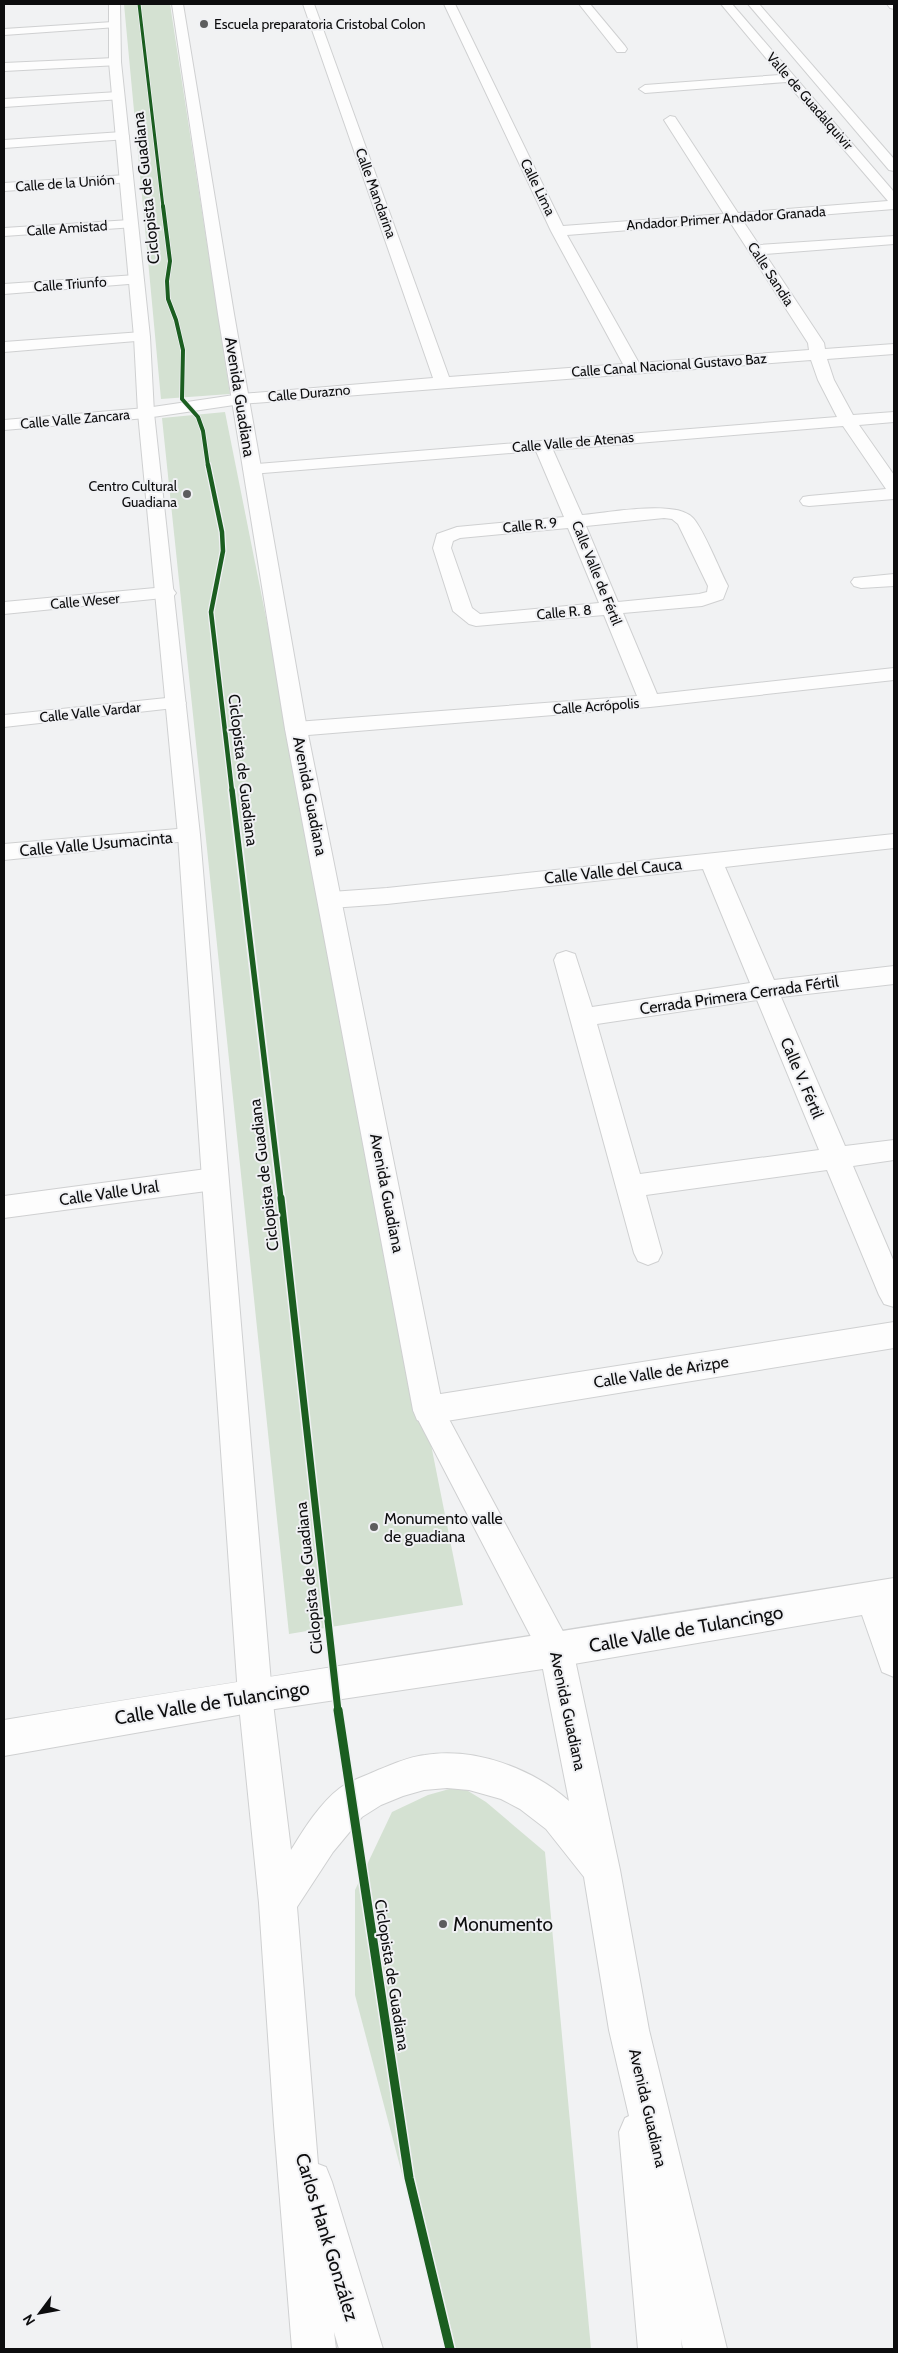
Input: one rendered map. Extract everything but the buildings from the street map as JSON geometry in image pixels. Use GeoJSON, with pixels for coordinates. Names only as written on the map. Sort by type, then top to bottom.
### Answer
{"type":"FeatureCollection","features":[{"type":"Feature","properties":{"kind":"street","name":"Avenida Guadiana"},"geometry":{"type":"LineString","coordinates":[[177,4],[296,728],[331,900],[428,1410],[556,1650],[601,1870],[630,2030],[705,2349]]}},
{"type":"Feature","properties":{"kind":"street","name":"Calle Mandarina"},"geometry":{"type":"LineString","coordinates":[[308,4],[443,382]]}},
{"type":"Feature","properties":{"kind":"street","name":"Calle Lima"},"geometry":{"type":"LineString","coordinates":[[449,4],[558,231],[633,367]]}},
{"type":"Feature","properties":{"kind":"street"},"geometry":{"type":"LineString","coordinates":[[584,4],[621,49]]}},
{"type":"Feature","properties":{"kind":"street","name":"Valle de Guadalquivir"},"geometry":{"type":"LineString","coordinates":[[726,4],[894,200]]}},
{"type":"Feature","properties":{"kind":"street","name":"Valle de Guadalquivir"},"geometry":{"type":"LineString","coordinates":[[753,4],[894,167]]}},
{"type":"Feature","properties":{"kind":"street"},"geometry":{"type":"LineString","coordinates":[[4,32],[114,15],[115,62],[142,337],[146,413],[166,593],[189,835],[255,1695],[278,1903],[294,2125],[314,2349]]}},
{"type":"Feature","properties":{"kind":"street"},"geometry":{"type":"LineString","coordinates":[[4,67],[115,62]]}},
{"type":"Feature","properties":{"kind":"street"},"geometry":{"type":"LineString","coordinates":[[646,89],[791,78]]}},
{"type":"Feature","properties":{"kind":"street"},"geometry":{"type":"LineString","coordinates":[[4,103],[118,96]]}},
{"type":"Feature","properties":{"kind":"street","name":"Calle Sandia"},"geometry":{"type":"LineString","coordinates":[[670,120],[816,343],[822,375],[849,421],[894,488]]}},
{"type":"Feature","properties":{"kind":"street"},"geometry":{"type":"LineString","coordinates":[[4,144],[122,136]]}},
{"type":"Feature","properties":{"kind":"street","name":"Calle de la Unión"},"geometry":{"type":"LineString","coordinates":[[4,187],[126,179]]}},
{"type":"Feature","properties":{"kind":"street","name":"Andador Primer Andador Granada"},"geometry":{"type":"LineString","coordinates":[[558,231],[894,205]]}},
{"type":"Feature","properties":{"kind":"street","name":"Calle Amistad"},"geometry":{"type":"LineString","coordinates":[[4,232],[130,224]]}},
{"type":"Feature","properties":{"kind":"street"},"geometry":{"type":"LineString","coordinates":[[754,250],[894,240]]}},
{"type":"Feature","properties":{"kind":"street","name":"Calle Triunfo"},"geometry":{"type":"LineString","coordinates":[[4,289],[136,280]]}},
{"type":"Feature","properties":{"kind":"street"},"geometry":{"type":"LineString","coordinates":[[4,347],[142,337]]}},
{"type":"Feature","properties":{"kind":"street","name":"Calle Canal Nacional Gustavo Baz"},"geometry":{"type":"LineString","coordinates":[[443,382],[894,349]]}},
{"type":"Feature","properties":{"kind":"street","name":"Calle Durazno"},"geometry":{"type":"LineString","coordinates":[[146,413],[241,399],[443,382]]}},
{"type":"Feature","properties":{"kind":"street","name":"Calle Valle Zancara"},"geometry":{"type":"LineString","coordinates":[[4,425],[146,413]]}},
{"type":"Feature","properties":{"kind":"street","name":"Calle Valle de Atenas"},"geometry":{"type":"LineString","coordinates":[[252,469],[894,417]]}},
{"type":"Feature","properties":{"kind":"street","name":"Calle Valle de Fértil"},"geometry":{"type":"LineString","coordinates":[[542,445],[576,520],[610,608],[650,701]]}},
{"type":"Feature","properties":{"kind":"street"},"geometry":{"type":"LineString","coordinates":[[810,501],[894,494]]}},
{"type":"Feature","properties":{"kind":"street","name":"Calle R. 9"},"geometry":{"type":"LineString","coordinates":[[471,618],[463,611],[442,548],[444,538],[457,533],[576,520],[664,512],[676,514],[686,521],[718,586],[716,595]]}},
{"type":"Feature","properties":{"kind":"street"},"geometry":{"type":"LineString","coordinates":[[861,582],[893,580]]}},
{"type":"Feature","properties":{"kind":"street","name":"Calle Weser"},"geometry":{"type":"LineString","coordinates":[[4,608],[166,593]]}},
{"type":"Feature","properties":{"kind":"street","name":"Calle R. 8"},"geometry":{"type":"LineString","coordinates":[[471,618],[483,620],[702,600],[716,595]]}},
{"type":"Feature","properties":{"kind":"street","name":"Calle Acrópolis"},"geometry":{"type":"LineString","coordinates":[[296,728],[650,701],[894,674]]}},
{"type":"Feature","properties":{"kind":"street","name":"Calle Valle Vardar"},"geometry":{"type":"LineString","coordinates":[[4,721],[176,703]]}},
{"type":"Feature","properties":{"kind":"street","name":"Calle Valle Usumacinta"},"geometry":{"type":"LineString","coordinates":[[4,852],[189,835]]}},
{"type":"Feature","properties":{"kind":"street","name":"Calle Valle del Cauca"},"geometry":{"type":"LineString","coordinates":[[331,900],[387,896],[894,841]]}},
{"type":"Feature","properties":{"kind":"street","name":"Calle V. Fértil"},"geometry":{"type":"LineString","coordinates":[[711,861],[894,1295]]}},
{"type":"Feature","properties":{"kind":"street"},"geometry":{"type":"LineString","coordinates":[[566,960],[584,1017],[648,1253]]}},
{"type":"Feature","properties":{"kind":"street","name":"Cerrada Primera Cerrada Fértil"},"geometry":{"type":"LineString","coordinates":[[584,1017],[765,990],[894,975]]}},
{"type":"Feature","properties":{"kind":"street"},"geometry":{"type":"LineString","coordinates":[[629,1186],[894,1150]]}},
{"type":"Feature","properties":{"kind":"street","name":"Calle Valle Ural"},"geometry":{"type":"LineString","coordinates":[[4,1207],[214,1179]]}},
{"type":"Feature","properties":{"kind":"street","name":"Calle Valle de Arizpe"},"geometry":{"type":"LineString","coordinates":[[428,1410],[894,1335]]}},
{"type":"Feature","properties":{"kind":"street"},"geometry":{"type":"LineString","coordinates":[[883,1596],[894,1660]]}},
{"type":"Feature","properties":{"kind":"street","name":"Calle Valle de Tulancingo"},"geometry":{"type":"LineString","coordinates":[[4,1738],[255,1695],[556,1650],[883,1596]]}},
{"type":"Feature","properties":{"kind":"street"},"geometry":{"type":"LineString","coordinates":[[278,1903],[331,1823],[351,1802],[400,1776],[440,1769],[481,1773],[519,1788],[554,1812],[601,1870]]}},
{"type":"Feature","properties":{"kind":"street"},"geometry":{"type":"LineString","coordinates":[[630,2030],[660,2349]]}},
{"type":"Feature","properties":{"kind":"street","name":"Carlos Hank González"},"geometry":{"type":"LineString","coordinates":[[294,2125],[361,2349]]}},
{"type":"Feature","properties":{"kind":"green space"},"geometry":{"type":"Polygon","coordinates":[[[124,4],[170,4],[230,394],[161,399],[124,4]]]}},
{"type":"Feature","properties":{"kind":"green space"},"geometry":{"type":"Polygon","coordinates":[[[225,412],[463,1605],[289,1634],[162,418],[225,412]]]}},
{"type":"Feature","properties":{"kind":"green space"},"geometry":{"type":"Polygon","coordinates":[[[460,1786],[486,1802],[545,1852],[591,2349],[448,2349],[355,1995],[355,1890],[392,1812],[428,1795],[460,1786]]]}},
{"type":"Feature","properties":{"kind":"cycle path","name":"Ciclopista de Guadiana"},"geometry":{"type":"LineString","coordinates":[[139,4],[170,261],[167,281],[168,299],[176,320],[183,350],[182,399],[187,407],[198,417],[203,431],[213,495],[222,532],[223,551],[211,612],[281,1198],[339,1723],[409,2178],[450,2349]]}},
{"type":"Feature","properties":{"kind":"place","name":"Escuela preparatoria Cristobal Colon"},"geometry":{"type":"Point","coordinates":[204,24]}},
{"type":"Feature","properties":{"kind":"place","name":"Centro Cultural Guadiana"},"geometry":{"type":"Point","coordinates":[187,494]}},
{"type":"Feature","properties":{"kind":"place","name":"Monumento valle de guadiana"},"geometry":{"type":"Point","coordinates":[374,1527]}},
{"type":"Feature","properties":{"kind":"place","name":"Monumento"},"geometry":{"type":"Point","coordinates":[443,1924]}}]}
